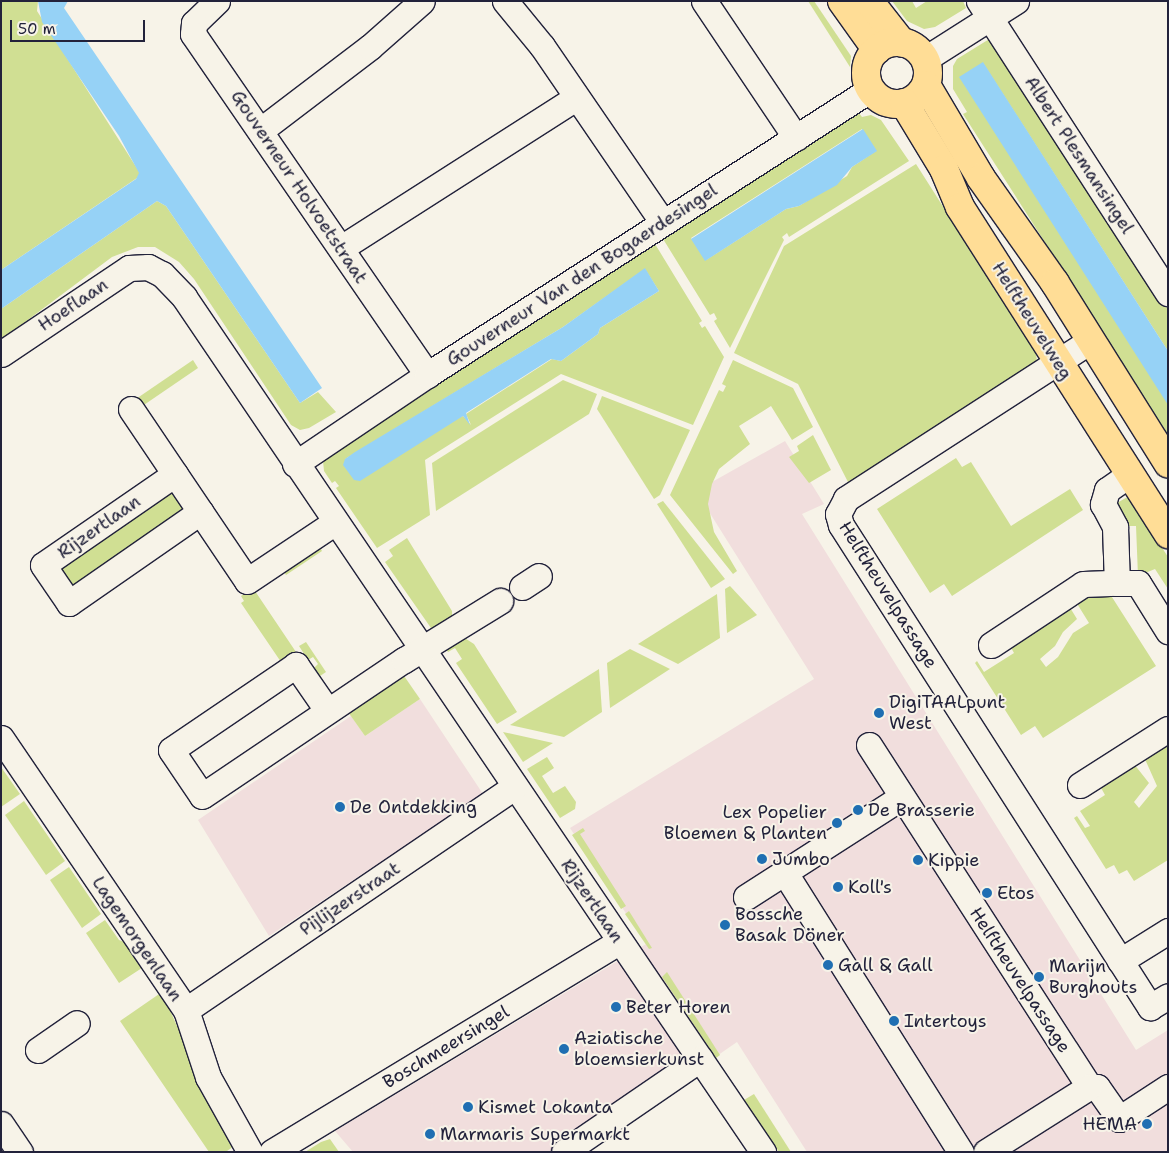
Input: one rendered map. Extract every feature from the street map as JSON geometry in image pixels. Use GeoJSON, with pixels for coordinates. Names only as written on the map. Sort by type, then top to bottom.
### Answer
{"type":"FeatureCollection","features":[{"type":"Feature","properties":{"kind":"main road"},"geometry":{"type":"LineString","coordinates":[[842,1],[889,46],[919,51],[925,72],[917,97],[904,103],[885,102],[871,89],[867,69],[889,46]]}},
{"type":"Feature","properties":{"kind":"main road"},"geometry":{"type":"LineString","coordinates":[[869,1],[889,46]]}},
{"type":"Feature","properties":{"kind":"main road","name":"Helftheuvelweg"},"geometry":{"type":"LineString","coordinates":[[925,72],[981,178],[1055,284],[1168,462]]}},
{"type":"Feature","properties":{"kind":"main road","name":"Helftheuvelweg"},"geometry":{"type":"LineString","coordinates":[[904,103],[944,169],[960,207],[1168,534]]}},
{"type":"Feature","properties":{"kind":"street","name":"Gouverneur Holvoetstraat"},"geometry":{"type":"LineString","coordinates":[[217,1],[194,22],[193,34],[261,130],[428,375]]}},
{"type":"Feature","properties":{"kind":"street"},"geometry":{"type":"LineString","coordinates":[[261,130],[370,47],[422,1]]}},
{"type":"Feature","properties":{"kind":"street"},"geometry":{"type":"LineString","coordinates":[[505,1],[542,46],[663,223]]}},
{"type":"Feature","properties":{"kind":"street"},"geometry":{"type":"LineString","coordinates":[[704,1],[796,138]]}},
{"type":"Feature","properties":{"kind":"street"},"geometry":{"type":"LineString","coordinates":[[925,72],[984,10],[1016,1]]}},
{"type":"Feature","properties":{"kind":"street","name":"Albert Plesmansingel"},"geometry":{"type":"LineString","coordinates":[[984,10],[1168,293]]}},
{"type":"Feature","properties":{"kind":"street","name":"Gouverneur Van den Bogaerdesingel"},"geometry":{"type":"LineString","coordinates":[[295,464],[428,375],[871,89]]}},
{"type":"Feature","properties":{"kind":"street"},"geometry":{"type":"LineString","coordinates":[[341,248],[576,98]]}},
{"type":"Feature","properties":{"kind":"street","name":"Hoeflaan"},"geometry":{"type":"LineString","coordinates":[[1,354],[129,268],[148,267]]}},
{"type":"Feature","properties":{"kind":"street","name":"Rijzertlaan"},"geometry":{"type":"LineString","coordinates":[[148,267],[162,274],[184,297],[295,464],[763,1152]]}},
{"type":"Feature","properties":{"kind":"street","name":"Helftheuvelpassage"},"geometry":{"type":"LineString","coordinates":[[1090,341],[846,499],[838,514],[841,525],[1150,1007],[1168,996]]}},
{"type":"Feature","properties":{"kind":"street"},"geometry":{"type":"LineString","coordinates":[[131,409],[247,582],[335,522]]}},
{"type":"Feature","properties":{"kind":"street","name":"Rijzertlaan"},"geometry":{"type":"LineString","coordinates":[[175,474],[43,565],[69,603],[200,512]]}},
{"type":"Feature","properties":{"kind":"street"},"geometry":{"type":"LineString","coordinates":[[1117,583],[1115,527],[1103,504],[1107,490],[1130,474]]}},
{"type":"Feature","properties":{"kind":"street"},"geometry":{"type":"LineString","coordinates":[[990,645],[1083,584],[1138,582],[1168,631]]}},
{"type":"Feature","properties":{"kind":"street"},"geometry":{"type":"LineString","coordinates":[[327,710],[296,665],[171,750],[202,796],[327,710],[500,601]]}},
{"type":"Feature","properties":{"kind":"street"},"geometry":{"type":"LineString","coordinates":[[1080,785],[1168,729]]}},
{"type":"Feature","properties":{"kind":"street","name":"Lagemorgenlaan"},"geometry":{"type":"LineString","coordinates":[[1,738],[186,1010],[208,1077],[250,1152]]}},
{"type":"Feature","properties":{"kind":"street","name":"Helftheuvelpassage"},"geometry":{"type":"LineString","coordinates":[[869,745],[1089,1087],[1097,1087],[1119,1119],[1167,1089]]}},
{"type":"Feature","properties":{"kind":"street","name":"Pijlijzerstraat"},"geometry":{"type":"LineString","coordinates":[[186,1010],[514,787]]}},
{"type":"Feature","properties":{"kind":"street"},"geometry":{"type":"LineString","coordinates":[[746,897],[902,797]]}},
{"type":"Feature","properties":{"kind":"street"},"geometry":{"type":"LineString","coordinates":[[785,873],[961,1152]]}},
{"type":"Feature","properties":{"kind":"street"},"geometry":{"type":"LineString","coordinates":[[1120,961],[1168,931]]}},
{"type":"Feature","properties":{"kind":"street","name":"Boschmeersingel"},"geometry":{"type":"LineString","coordinates":[[272,1152],[619,942]]}},
{"type":"Feature","properties":{"kind":"street"},"geometry":{"type":"LineString","coordinates":[[38,1050],[77,1023]]}},
{"type":"Feature","properties":{"kind":"street"},"geometry":{"type":"LineString","coordinates":[[575,1149],[700,1059]]}},
{"type":"Feature","properties":{"kind":"street"},"geometry":{"type":"LineString","coordinates":[[986,1152],[1089,1087]]}},
{"type":"Feature","properties":{"kind":"street"},"geometry":{"type":"LineString","coordinates":[[1,1124],[20,1152]]}},
{"type":"Feature","properties":{"kind":"shaded area"},"geometry":{"type":"Polygon","coordinates":[[[785,441],[824,504],[802,514],[1136,1050],[1168,1030],[1168,1152],[807,1152],[737,1042],[578,1152],[353,1152],[335,1131],[646,944],[570,828],[814,679],[696,491],[785,441]]]}},
{"type":"Feature","properties":{"kind":"shaded area","name":"De Ontdekking"},"geometry":{"type":"Polygon","coordinates":[[[420,699],[483,794],[269,936],[198,820],[351,716],[365,736],[420,699]]]}},
{"type":"Feature","properties":{"kind":"green space"},"geometry":{"type":"Polygon","coordinates":[[[1,1],[38,1],[37,11],[140,173],[137,178],[1,270],[1,1]]]}},
{"type":"Feature","properties":{"kind":"green space"},"geometry":{"type":"Polygon","coordinates":[[[808,1],[814,1],[851,56],[850,67],[808,1]]]}},
{"type":"Feature","properties":{"kind":"green space"},"geometry":{"type":"Polygon","coordinates":[[[892,1],[912,1],[916,8],[927,1],[963,1],[966,8],[935,27],[924,29],[907,21],[892,1]]]}},
{"type":"Feature","properties":{"kind":"green space"},"geometry":{"type":"Polygon","coordinates":[[[991,38],[998,43],[1168,310],[1168,351],[983,63],[1168,404],[1168,435],[963,114],[967,112],[953,89],[953,66],[957,59],[991,38]]]}},
{"type":"Feature","properties":{"kind":"green space"},"geometry":{"type":"Polygon","coordinates":[[[850,113],[859,113],[862,117],[871,115],[881,120],[909,161],[789,237],[787,233],[782,237],[784,240],[730,348],[714,321],[717,319],[714,313],[710,315],[660,234],[693,213],[700,215],[775,166],[777,159],[850,113]],[[862,129],[691,238],[706,260],[786,209],[799,206],[847,176],[852,167],[876,151],[862,129]]]}},
{"type":"Feature","properties":{"kind":"green space"},"geometry":{"type":"Polygon","coordinates":[[[916,164],[1036,353],[1037,362],[849,484],[798,384],[734,353],[784,246],[916,164]]]}},
{"type":"Feature","properties":{"kind":"green space"},"geometry":{"type":"Polygon","coordinates":[[[157,201],[166,206],[300,403],[318,392],[336,412],[309,428],[300,430],[291,425],[194,279],[179,262],[155,247],[138,247],[112,257],[1,340],[1,309],[157,201]]]}},
{"type":"Feature","properties":{"kind":"green space"},"geometry":{"type":"Polygon","coordinates":[[[652,239],[702,321],[699,323],[702,328],[705,326],[724,357],[693,425],[561,374],[425,460],[430,515],[377,548],[336,488],[339,486],[335,481],[332,483],[324,471],[323,461],[326,454],[638,254],[639,247],[652,239]],[[645,269],[563,327],[345,459],[463,416],[471,425],[466,414],[552,359],[561,361],[598,334],[600,328],[659,291],[645,269]]]}},
{"type":"Feature","properties":{"kind":"green space"},"geometry":{"type":"Polygon","coordinates":[[[193,360],[198,368],[138,409],[133,401],[193,360]]]}},
{"type":"Feature","properties":{"kind":"green space"},"geometry":{"type":"Polygon","coordinates":[[[733,360],[793,388],[813,427],[792,440],[771,406],[739,426],[750,444],[719,469],[712,484],[708,504],[714,532],[737,571],[733,574],[670,495],[719,390],[723,392],[726,386],[722,384],[733,360]]]}},
{"type":"Feature","properties":{"kind":"green space"},"geometry":{"type":"Polygon","coordinates":[[[563,380],[597,394],[589,414],[436,511],[432,463],[563,380]]]}},
{"type":"Feature","properties":{"kind":"green space"},"geometry":{"type":"Polygon","coordinates":[[[602,396],[690,430],[660,495],[654,499],[597,409],[602,396]]]}},
{"type":"Feature","properties":{"kind":"green space"},"geometry":{"type":"Polygon","coordinates":[[[813,435],[831,470],[809,483],[789,457],[799,451],[797,446],[813,435]]]}},
{"type":"Feature","properties":{"kind":"green space"},"geometry":{"type":"Polygon","coordinates":[[[956,458],[962,467],[971,462],[1011,526],[1070,489],[1083,510],[952,596],[944,584],[930,593],[877,509],[956,458]]]}},
{"type":"Feature","properties":{"kind":"green space"},"geometry":{"type":"Polygon","coordinates":[[[171,491],[185,511],[72,586],[60,568],[171,491]]]}},
{"type":"Feature","properties":{"kind":"green space"},"geometry":{"type":"Polygon","coordinates":[[[1129,496],[1168,557],[1168,589],[1155,569],[1138,576],[1136,526],[1125,526],[1112,506],[1129,496]]]}},
{"type":"Feature","properties":{"kind":"green space"},"geometry":{"type":"Polygon","coordinates":[[[663,501],[725,579],[711,588],[657,504],[663,501]]]}},
{"type":"Feature","properties":{"kind":"green space"},"geometry":{"type":"Polygon","coordinates":[[[407,538],[452,611],[452,616],[437,630],[431,628],[385,562],[393,556],[389,550],[407,538]]]}},
{"type":"Feature","properties":{"kind":"green space"},"geometry":{"type":"Polygon","coordinates":[[[318,544],[322,551],[286,575],[282,569],[318,544]]]}},
{"type":"Feature","properties":{"kind":"green space"},"geometry":{"type":"Polygon","coordinates":[[[730,586],[757,615],[727,633],[725,589],[730,586]]]}},
{"type":"Feature","properties":{"kind":"green space"},"geometry":{"type":"Polygon","coordinates":[[[253,588],[296,652],[281,662],[241,603],[244,601],[241,596],[253,588]]]}},
{"type":"Feature","properties":{"kind":"green space"},"geometry":{"type":"Polygon","coordinates":[[[1090,593],[1092,596],[1110,594],[1156,666],[1043,738],[1035,726],[1021,735],[975,663],[977,661],[984,672],[1014,653],[1009,644],[1069,606],[1077,619],[1063,632],[1055,646],[1040,659],[1046,667],[1058,657],[1073,633],[1089,623],[1076,602],[1090,593]]]}},
{"type":"Feature","properties":{"kind":"green space"},"geometry":{"type":"Polygon","coordinates":[[[717,594],[720,638],[678,664],[638,644],[717,594]]]}},
{"type":"Feature","properties":{"kind":"green space"},"geometry":{"type":"Polygon","coordinates":[[[463,637],[474,644],[517,712],[497,724],[456,663],[462,659],[455,648],[448,652],[446,649],[463,637]]]}},
{"type":"Feature","properties":{"kind":"green space"},"geometry":{"type":"Polygon","coordinates":[[[306,642],[326,672],[320,676],[314,668],[318,664],[313,657],[308,660],[299,646],[306,642]]]}},
{"type":"Feature","properties":{"kind":"green space"},"geometry":{"type":"Polygon","coordinates":[[[630,649],[670,669],[610,708],[607,663],[630,649]]]}},
{"type":"Feature","properties":{"kind":"green space"},"geometry":{"type":"Polygon","coordinates":[[[599,669],[602,712],[564,737],[510,725],[599,669]]]}},
{"type":"Feature","properties":{"kind":"green space"},"geometry":{"type":"Polygon","coordinates":[[[402,673],[420,699],[365,736],[348,712],[402,673]]]}},
{"type":"Feature","properties":{"kind":"green space"},"geometry":{"type":"Polygon","coordinates":[[[503,732],[553,743],[523,762],[503,732]]]}},
{"type":"Feature","properties":{"kind":"green space"},"geometry":{"type":"Polygon","coordinates":[[[1168,743],[1168,860],[1134,881],[1127,870],[1119,874],[1114,865],[1106,869],[1074,818],[1077,816],[1085,828],[1090,826],[1080,811],[1105,795],[1100,786],[1134,764],[1149,783],[1134,802],[1139,808],[1157,786],[1144,757],[1168,743]]]}},
{"type":"Feature","properties":{"kind":"green space"},"geometry":{"type":"Polygon","coordinates":[[[547,757],[554,768],[542,776],[553,793],[565,786],[576,802],[575,809],[560,818],[527,769],[547,757]]]}},
{"type":"Feature","properties":{"kind":"green space"},"geometry":{"type":"Polygon","coordinates":[[[1,767],[20,794],[1,807],[1,767]]]}},
{"type":"Feature","properties":{"kind":"green space"},"geometry":{"type":"Polygon","coordinates":[[[24,801],[65,861],[46,875],[5,815],[24,801]]]}},
{"type":"Feature","properties":{"kind":"green space"},"geometry":{"type":"Polygon","coordinates":[[[583,828],[585,831],[580,834],[626,906],[621,909],[572,835],[583,828]]]}},
{"type":"Feature","properties":{"kind":"green space"},"geometry":{"type":"Polygon","coordinates":[[[69,867],[101,914],[82,928],[50,880],[69,867]]]}},
{"type":"Feature","properties":{"kind":"green space"},"geometry":{"type":"Polygon","coordinates":[[[629,911],[652,948],[649,949],[625,914],[629,911]]]}},
{"type":"Feature","properties":{"kind":"green space"},"geometry":{"type":"Polygon","coordinates":[[[105,920],[119,940],[127,943],[145,966],[119,983],[86,933],[105,920]]]}},
{"type":"Feature","properties":{"kind":"green space"},"geometry":{"type":"Polygon","coordinates":[[[667,972],[720,1055],[716,1058],[662,977],[667,972]]]}},
{"type":"Feature","properties":{"kind":"green space"},"geometry":{"type":"Polygon","coordinates":[[[162,992],[202,1083],[237,1144],[227,1151],[209,1152],[120,1021],[162,992]]]}},
{"type":"Feature","properties":{"kind":"green space"},"geometry":{"type":"Polygon","coordinates":[[[754,1094],[791,1152],[779,1152],[744,1100],[754,1094]]]}},
{"type":"Feature","properties":{"kind":"green space"},"geometry":{"type":"Polygon","coordinates":[[[330,1139],[339,1152],[305,1152],[321,1142],[330,1139]]]}},
{"type":"Feature","properties":{"kind":"water"},"geometry":{"type":"Polygon","coordinates":[[[38,1],[68,1],[64,8],[322,388],[300,403],[166,206],[157,201],[1,309],[1,270],[136,179],[139,173],[119,136],[42,22],[38,1]]]}},
{"type":"Feature","properties":{"kind":"water"},"geometry":{"type":"Polygon","coordinates":[[[983,62],[1168,351],[1168,405],[959,77],[983,62]]]}},
{"type":"Feature","properties":{"kind":"water"},"geometry":{"type":"Polygon","coordinates":[[[863,129],[877,151],[852,167],[837,185],[799,206],[786,209],[705,261],[691,239],[863,129]]]}},
{"type":"Feature","properties":{"kind":"water"},"geometry":{"type":"Polygon","coordinates":[[[645,268],[659,291],[600,328],[598,334],[561,361],[551,359],[466,413],[470,425],[463,416],[360,481],[354,480],[343,465],[345,459],[355,452],[563,327],[645,268]]]}},
{"type":"Feature","properties":{"kind":"place","name":"DigiTAALpunt West"},"geometry":{"type":"Point","coordinates":[879,713]}},
{"type":"Feature","properties":{"kind":"place","name":"De Ontdekking"},"geometry":{"type":"Point","coordinates":[340,807]}},
{"type":"Feature","properties":{"kind":"place","name":"De Brasserie"},"geometry":{"type":"Point","coordinates":[858,810]}},
{"type":"Feature","properties":{"kind":"place","name":"Lex Popelier Bloemen & Planten"},"geometry":{"type":"Point","coordinates":[837,823]}},
{"type":"Feature","properties":{"kind":"place","name":"Jumbo"},"geometry":{"type":"Point","coordinates":[762,859]}},
{"type":"Feature","properties":{"kind":"place","name":"Kippie"},"geometry":{"type":"Point","coordinates":[918,860]}},
{"type":"Feature","properties":{"kind":"place","name":"Koll's"},"geometry":{"type":"Point","coordinates":[838,887]}},
{"type":"Feature","properties":{"kind":"place","name":"Etos"},"geometry":{"type":"Point","coordinates":[987,893]}},
{"type":"Feature","properties":{"kind":"place","name":"Bossche Basak Döner"},"geometry":{"type":"Point","coordinates":[725,925]}},
{"type":"Feature","properties":{"kind":"place","name":"Gall & Gall"},"geometry":{"type":"Point","coordinates":[828,965]}},
{"type":"Feature","properties":{"kind":"place","name":"Marijn Burghouts"},"geometry":{"type":"Point","coordinates":[1039,977]}},
{"type":"Feature","properties":{"kind":"place","name":"Beter Horen"},"geometry":{"type":"Point","coordinates":[616,1007]}},
{"type":"Feature","properties":{"kind":"place","name":"Intertoys"},"geometry":{"type":"Point","coordinates":[894,1021]}},
{"type":"Feature","properties":{"kind":"place","name":"Aziatische bloemsierkunst"},"geometry":{"type":"Point","coordinates":[564,1049]}},
{"type":"Feature","properties":{"kind":"place","name":"Kismet Lokanta"},"geometry":{"type":"Point","coordinates":[468,1107]}},
{"type":"Feature","properties":{"kind":"place","name":"HEMA"},"geometry":{"type":"Point","coordinates":[1147,1124]}},
{"type":"Feature","properties":{"kind":"place","name":"Marmaris Supermarkt"},"geometry":{"type":"Point","coordinates":[430,1134]}}]}
